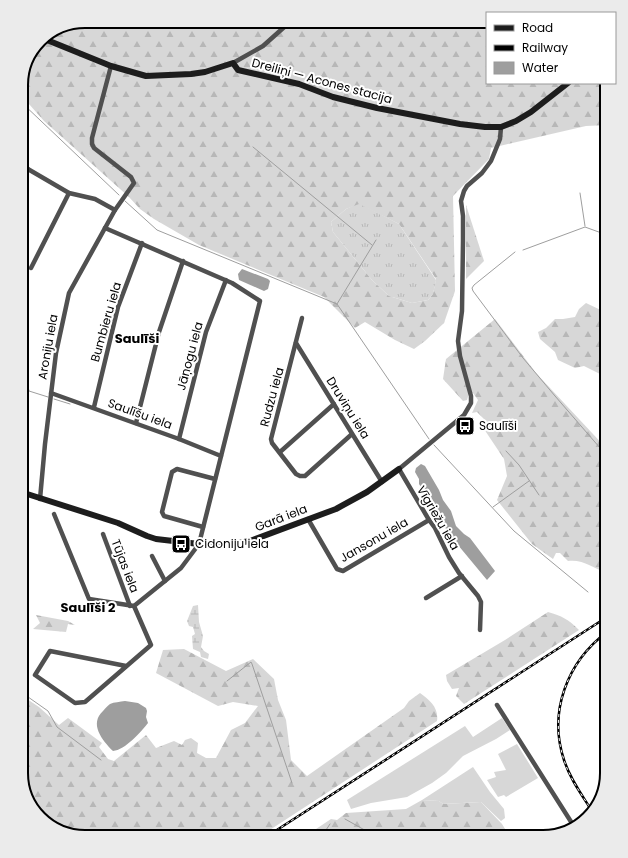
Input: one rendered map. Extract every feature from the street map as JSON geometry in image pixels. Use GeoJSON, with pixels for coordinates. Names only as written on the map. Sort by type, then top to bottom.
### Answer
{"type":"FeatureCollection","features":[{"type":"Feature","properties":{"kind":"street"},"geometry":{"type":"LineString","coordinates":[[50,41],[111,66],[146,76],[180,75],[205,72],[232,63],[263,46],[283,28]]}},
{"type":"Feature","properties":{"kind":"street","name":"Dreiliņi — Acones stacija"},"geometry":{"type":"LineString","coordinates":[[232,63],[238,70],[299,84],[333,97],[362,105],[460,124],[485,127],[501,127],[516,121],[531,112],[567,84]]}},
{"type":"Feature","properties":{"kind":"street","name":"Aroniju iela"},"geometry":{"type":"LineString","coordinates":[[40,498],[57,346],[69,293],[115,210],[134,183],[134,180],[94,148],[92,144],[92,138],[111,66]]}},
{"type":"Feature","properties":{"kind":"street","name":"Garā iela"},"geometry":{"type":"LineString","coordinates":[[28,494],[118,523],[147,536],[199,544],[226,545],[239,544],[277,532],[336,509],[382,482],[399,469],[464,415],[471,403],[471,396],[460,356],[458,341],[462,311],[463,222],[461,201],[467,186],[482,173],[491,161],[500,140],[501,127]]}},
{"type":"Feature","properties":{"kind":"street"},"geometry":{"type":"LineString","coordinates":[[28,169],[69,193],[95,199],[115,210]]}},
{"type":"Feature","properties":{"kind":"street"},"geometry":{"type":"LineString","coordinates":[[31,268],[69,193]]}},
{"type":"Feature","properties":{"kind":"street"},"geometry":{"type":"LineString","coordinates":[[54,514],[89,600],[132,606],[181,568],[199,544],[260,301],[226,280],[105,228]]}},
{"type":"Feature","properties":{"kind":"street","name":"Bumbieru iela"},"geometry":{"type":"LineString","coordinates":[[94,408],[118,307],[142,243]]}},
{"type":"Feature","properties":{"kind":"street"},"geometry":{"type":"LineString","coordinates":[[136,423],[159,332],[183,261]]}},
{"type":"Feature","properties":{"kind":"street","name":"Jāņogu iela"},"geometry":{"type":"LineString","coordinates":[[179,439],[206,332],[226,280]]}},
{"type":"Feature","properties":{"kind":"street","name":"Rudzu iela"},"geometry":{"type":"LineString","coordinates":[[302,318],[271,439],[272,443],[296,474],[305,476],[352,434]]}},
{"type":"Feature","properties":{"kind":"street","name":"Druviņu iela"},"geometry":{"type":"LineString","coordinates":[[296,343],[382,482]]}},
{"type":"Feature","properties":{"kind":"street","name":"Saulīšu iela"},"geometry":{"type":"LineString","coordinates":[[51,393],[136,423],[221,456]]}},
{"type":"Feature","properties":{"kind":"street"},"geometry":{"type":"LineString","coordinates":[[280,452],[334,404]]}},
{"type":"Feature","properties":{"kind":"street"},"geometry":{"type":"LineString","coordinates":[[203,527],[164,516],[162,512],[172,472],[177,469],[215,479]]}},
{"type":"Feature","properties":{"kind":"street","name":"Vīgriežu iela"},"geometry":{"type":"LineString","coordinates":[[399,469],[435,528],[443,547],[462,576],[478,596],[481,602],[480,630]]}},
{"type":"Feature","properties":{"kind":"street","name":"Jansonu iela"},"geometry":{"type":"LineString","coordinates":[[308,519],[337,569],[343,571],[429,520]]}},
{"type":"Feature","properties":{"kind":"street","name":"Tūjas iela"},"geometry":{"type":"LineString","coordinates":[[103,534],[132,606]]}},
{"type":"Feature","properties":{"kind":"street"},"geometry":{"type":"LineString","coordinates":[[152,556],[165,581]]}},
{"type":"Feature","properties":{"kind":"street"},"geometry":{"type":"LineString","coordinates":[[426,598],[462,576]]}},
{"type":"Feature","properties":{"kind":"street"},"geometry":{"type":"LineString","coordinates":[[126,666],[50,651],[35,674],[75,703],[85,702],[150,645],[132,606]]}},
{"type":"Feature","properties":{"kind":"street"},"geometry":{"type":"LineString","coordinates":[[497,705],[571,822]]}},
{"type":"Feature","properties":{"kind":"green space"},"geometry":{"type":"Polygon","coordinates":[[[85,28],[486,28],[486,84],[600,84],[600,125],[586,126],[491,148],[489,159],[453,196],[455,291],[444,323],[414,349],[395,340],[365,322],[355,328],[324,297],[199,245],[154,219],[140,209],[129,197],[44,121],[28,103],[28,81],[32,63],[38,53],[53,38],[63,32],[85,28]],[[359,204],[346,209],[331,222],[333,232],[372,280],[389,296],[412,303],[428,300],[433,294],[436,279],[399,224],[359,204]]]}},
{"type":"Feature","properties":{"kind":"green space"},"geometry":{"type":"Polygon","coordinates":[[[359,203],[399,224],[436,280],[433,294],[428,300],[412,303],[389,296],[372,280],[333,232],[331,222],[346,209],[359,203]]]}},
{"type":"Feature","properties":{"kind":"green space"},"geometry":{"type":"Polygon","coordinates":[[[466,205],[484,261],[466,279],[466,205]]]}},
{"type":"Feature","properties":{"kind":"green space"},"geometry":{"type":"Polygon","coordinates":[[[586,303],[600,310],[600,374],[584,366],[575,368],[558,360],[555,352],[540,339],[538,332],[546,328],[555,319],[575,317],[579,309],[586,303]]]}},
{"type":"Feature","properties":{"kind":"green space"},"geometry":{"type":"Polygon","coordinates":[[[495,319],[536,373],[600,442],[600,570],[578,561],[568,561],[560,553],[556,553],[553,559],[532,544],[497,500],[507,476],[504,459],[482,426],[486,421],[477,412],[472,413],[478,400],[473,393],[469,393],[467,400],[463,401],[443,379],[446,359],[495,319]]]}},
{"type":"Feature","properties":{"kind":"green space"},"geometry":{"type":"Polygon","coordinates":[[[198,605],[199,622],[203,636],[201,647],[209,654],[208,659],[201,657],[200,652],[193,649],[192,636],[195,634],[193,627],[189,626],[187,621],[193,606],[198,605]]]}},
{"type":"Feature","properties":{"kind":"green space"},"geometry":{"type":"Polygon","coordinates":[[[548,612],[565,618],[579,630],[464,704],[456,696],[459,688],[452,689],[447,681],[446,675],[505,640],[548,612]]]}},
{"type":"Feature","properties":{"kind":"green space"},"geometry":{"type":"Polygon","coordinates":[[[36,615],[68,621],[75,625],[68,624],[66,632],[33,629],[40,623],[36,615]]]}},
{"type":"Feature","properties":{"kind":"green space"},"geometry":{"type":"Polygon","coordinates":[[[184,649],[226,671],[253,659],[274,679],[278,700],[286,720],[291,760],[307,776],[404,708],[409,701],[420,693],[427,698],[435,708],[437,712],[437,721],[270,830],[81,830],[67,827],[47,816],[32,795],[28,780],[28,700],[39,707],[59,725],[68,718],[102,743],[99,747],[108,759],[114,761],[146,735],[156,748],[174,741],[182,745],[185,740],[191,738],[198,743],[197,753],[206,758],[216,758],[231,730],[245,723],[258,706],[233,702],[218,706],[156,673],[163,650],[184,649]]]}},
{"type":"Feature","properties":{"kind":"green space"},"geometry":{"type":"Polygon","coordinates":[[[502,718],[510,730],[463,756],[446,773],[432,783],[407,797],[371,803],[351,809],[347,800],[465,726],[473,737],[502,718]]]}},
{"type":"Feature","properties":{"kind":"green space"},"geometry":{"type":"Polygon","coordinates":[[[517,744],[538,778],[506,797],[504,795],[498,797],[487,780],[496,777],[494,772],[506,770],[498,754],[517,744]]]}},
{"type":"Feature","properties":{"kind":"green space"},"geometry":{"type":"Polygon","coordinates":[[[473,767],[504,809],[505,818],[501,821],[481,802],[443,804],[439,801],[422,800],[473,767]]]}},
{"type":"Feature","properties":{"kind":"green space"},"geometry":{"type":"Polygon","coordinates":[[[422,800],[439,801],[443,804],[481,802],[506,830],[314,830],[331,819],[337,820],[346,813],[406,809],[422,800]]]}},
{"type":"Feature","properties":{"kind":"water"},"geometry":{"type":"Polygon","coordinates":[[[242,269],[268,279],[270,281],[268,289],[264,291],[239,280],[238,274],[242,269]]]}},
{"type":"Feature","properties":{"kind":"water"},"geometry":{"type":"Polygon","coordinates":[[[421,464],[425,466],[443,500],[451,511],[456,526],[470,538],[495,571],[487,580],[448,533],[439,515],[419,484],[419,479],[415,472],[416,468],[421,464]]]}},
{"type":"Feature","properties":{"kind":"water"},"geometry":{"type":"Polygon","coordinates":[[[125,701],[138,703],[146,708],[148,723],[128,744],[118,750],[113,751],[101,737],[97,726],[97,721],[99,716],[110,704],[125,701]]]}},
{"type":"Feature","properties":{"kind":"waterway"},"geometry":{"type":"LineString","coordinates":[[28,109],[119,195]]}},
{"type":"Feature","properties":{"kind":"waterway"},"geometry":{"type":"LineString","coordinates":[[253,147],[372,245]]}},
{"type":"Feature","properties":{"kind":"waterway"},"geometry":{"type":"LineString","coordinates":[[580,193],[585,226]]}},
{"type":"Feature","properties":{"kind":"waterway"},"geometry":{"type":"LineString","coordinates":[[125,201],[157,230],[337,304],[429,439]]}},
{"type":"Feature","properties":{"kind":"waterway"},"geometry":{"type":"LineString","coordinates":[[523,250],[585,227],[600,232]]}},
{"type":"Feature","properties":{"kind":"waterway"},"geometry":{"type":"LineString","coordinates":[[337,304],[376,240]]}},
{"type":"Feature","properties":{"kind":"waterway"},"geometry":{"type":"LineString","coordinates":[[515,252],[474,285],[472,288],[473,291],[523,358],[600,448]]}},
{"type":"Feature","properties":{"kind":"waterway"},"geometry":{"type":"LineString","coordinates":[[28,387],[29,391],[48,397]]}},
{"type":"Feature","properties":{"kind":"waterway"},"geometry":{"type":"LineString","coordinates":[[54,399],[70,404]]}},
{"type":"Feature","properties":{"kind":"waterway"},"geometry":{"type":"LineString","coordinates":[[434,445],[514,531],[588,592]]}},
{"type":"Feature","properties":{"kind":"waterway"},"geometry":{"type":"LineString","coordinates":[[506,451],[519,465],[539,495]]}},
{"type":"Feature","properties":{"kind":"waterway"},"geometry":{"type":"LineString","coordinates":[[493,507],[529,481]]}},
{"type":"Feature","properties":{"kind":"waterway"},"geometry":{"type":"LineString","coordinates":[[227,681],[251,662],[292,783]]}},
{"type":"Feature","properties":{"kind":"waterway"},"geometry":{"type":"LineString","coordinates":[[28,697],[48,711],[57,727],[101,760]]}},
{"type":"Feature","properties":{"kind":"waterway"},"geometry":{"type":"LineString","coordinates":[[345,819],[365,830]]}},
{"type":"Feature","properties":{"kind":"waterway"},"geometry":{"type":"LineString","coordinates":[[326,830],[330,824]]}},
{"type":"Feature","properties":{"kind":"railway"},"geometry":{"type":"LineString","coordinates":[[277,830],[600,622]]}},
{"type":"Feature","properties":{"kind":"railway"},"geometry":{"type":"LineString","coordinates":[[589,806],[576,787],[564,760],[558,724],[564,689],[581,658],[600,638]]}},
{"type":"Feature","properties":{"kind":"place","name":"Saulīši"},"geometry":{"type":"Point","coordinates":[465,426]}},
{"type":"Feature","properties":{"kind":"place","name":"Cidoniju iela"},"geometry":{"type":"Point","coordinates":[181,544]}},
{"type":"Feature","properties":{"kind":"district","name":"Saulīši"},"geometry":{"type":"Point","coordinates":[137,338]}},
{"type":"Feature","properties":{"kind":"district","name":"Saulīši 2"},"geometry":{"type":"Point","coordinates":[88,607]}}]}
